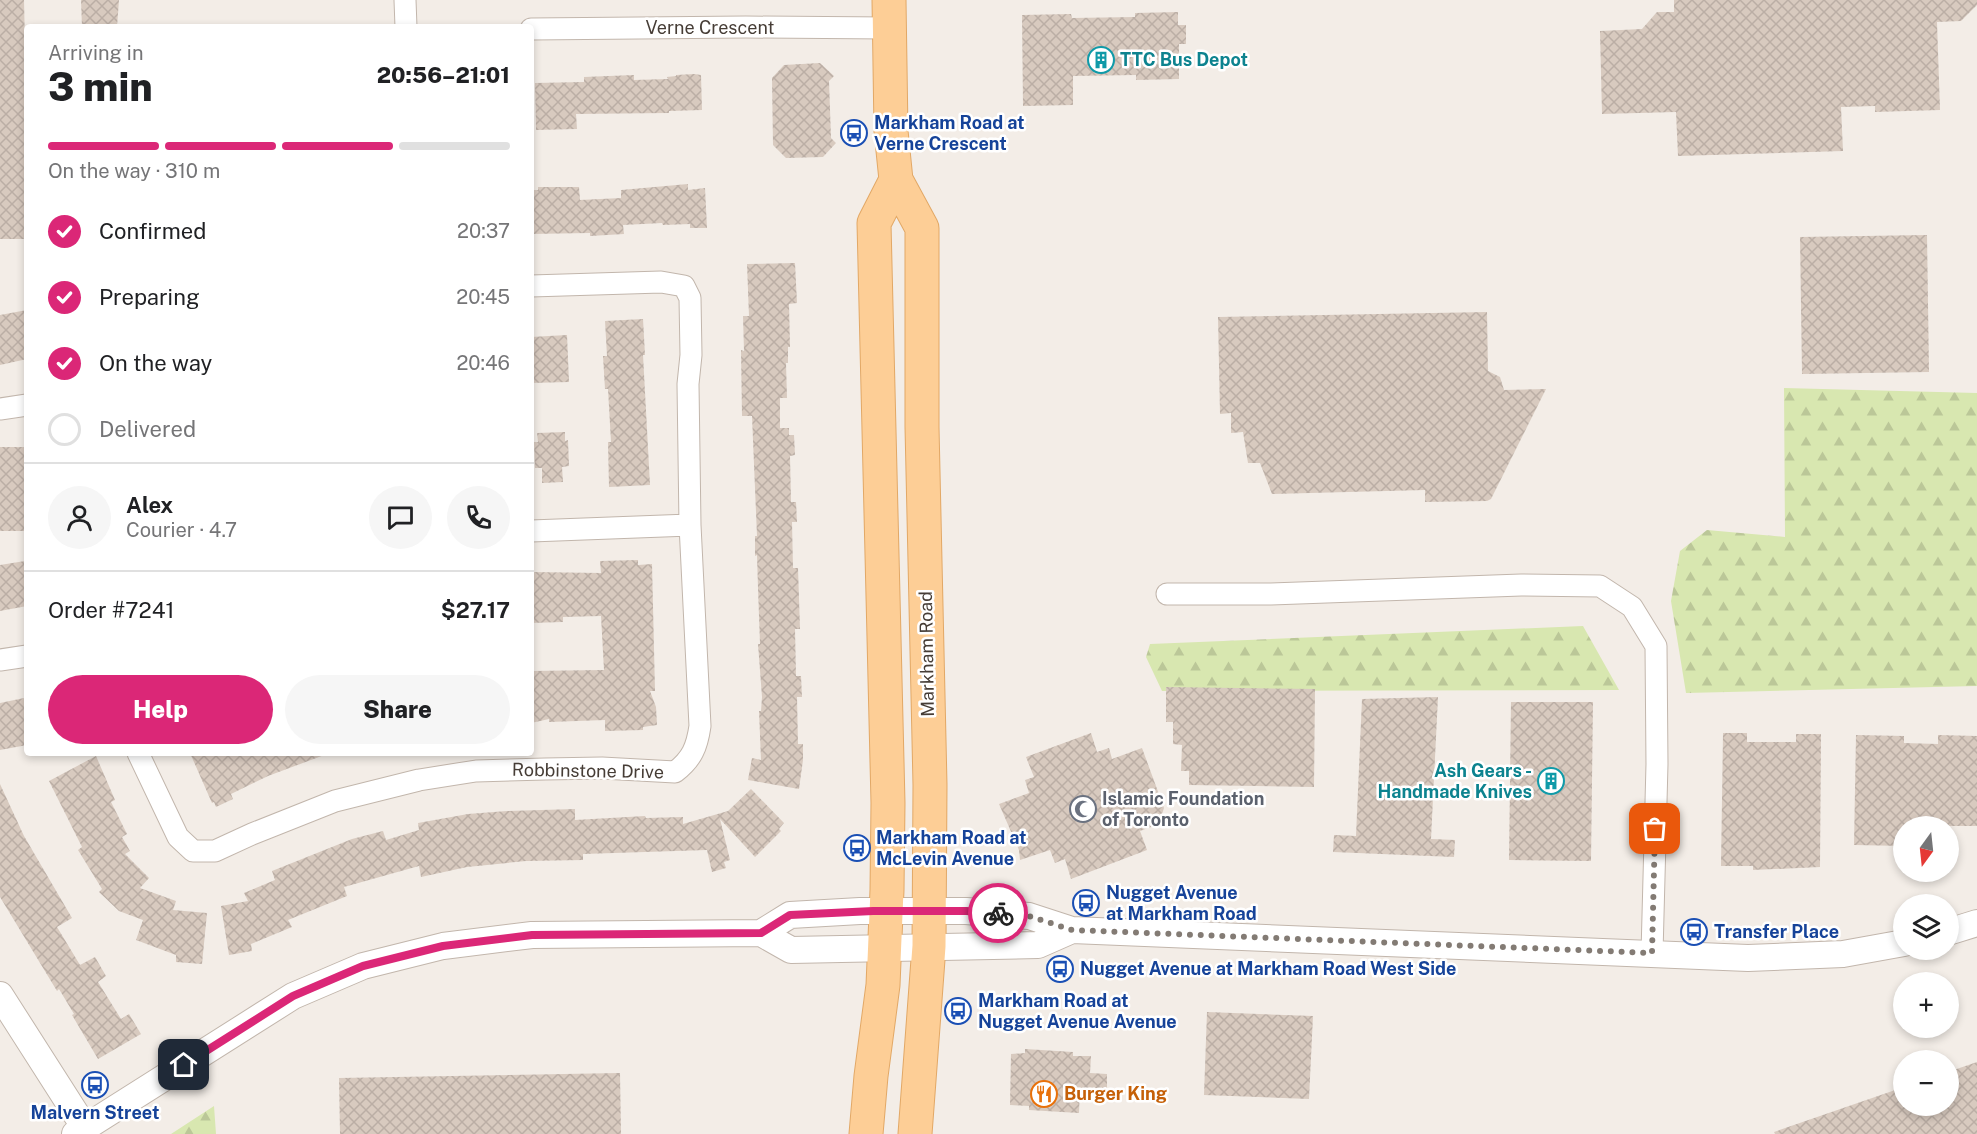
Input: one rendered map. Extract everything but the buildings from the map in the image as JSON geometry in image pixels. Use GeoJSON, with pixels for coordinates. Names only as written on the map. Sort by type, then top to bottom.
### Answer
{"type":"FeatureCollection","features":[{"type":"Feature","properties":{"kind":"main road","name":"Markham Road"},"geometry":{"type":"LineString","coordinates":[[889,14],[891,131],[896,180],[922,228],[922,427],[930,785],[929,946],[915,1134]]}},
{"type":"Feature","properties":{"kind":"main road"},"geometry":{"type":"LineString","coordinates":[[866,1134],[870,1076],[884,985],[888,803],[874,223],[896,180]]}},
{"type":"Feature","properties":{"kind":"street"},"geometry":{"type":"LineString","coordinates":[[405,0],[406,24]]}},
{"type":"Feature","properties":{"kind":"street","name":"Verne Crescent"},"geometry":{"type":"LineString","coordinates":[[534,29],[746,27],[889,14]]}},
{"type":"Feature","properties":{"kind":"street","name":"Robbinstone Drive"},"geometry":{"type":"LineString","coordinates":[[139,756],[178,837],[193,851],[215,851],[335,801],[430,778],[476,771],[545,769],[602,768],[675,772],[686,764],[697,745],[700,726],[690,525],[688,384],[691,355],[690,298],[684,286],[661,282],[534,286]]}},
{"type":"Feature","properties":{"kind":"street"},"geometry":{"type":"LineString","coordinates":[[0,409],[24,405]]}},
{"type":"Feature","properties":{"kind":"street"},"geometry":{"type":"LineString","coordinates":[[534,531],[690,525]]}},
{"type":"Feature","properties":{"kind":"street"},"geometry":{"type":"LineString","coordinates":[[1167,594],[1271,594],[1521,585],[1600,586],[1632,607],[1656,646],[1657,712],[1652,953]]}},
{"type":"Feature","properties":{"kind":"street"},"geometry":{"type":"LineString","coordinates":[[0,660],[24,656]]}},
{"type":"Feature","properties":{"kind":"street"},"geometry":{"type":"LineString","coordinates":[[761,933],[790,915],[886,911],[966,911],[1029,916],[1072,930],[1749,958],[1816,956],[1866,951],[1893,945]]}},
{"type":"Feature","properties":{"kind":"street"},"geometry":{"type":"LineString","coordinates":[[1959,928],[1977,922]]}},
{"type":"Feature","properties":{"kind":"street"},"geometry":{"type":"LineString","coordinates":[[0,994],[80,1131],[293,996],[363,966],[443,946],[532,935],[761,933],[791,950],[1038,945],[1072,930]]}},
{"type":"Feature","properties":{"kind":"green space"},"geometry":{"type":"Polygon","coordinates":[[[1784,388],[1977,393],[1977,686],[1686,693],[1671,601],[1680,551],[1707,530],[1785,537],[1784,388]]]}},
{"type":"Feature","properties":{"kind":"green space"},"geometry":{"type":"Polygon","coordinates":[[[1583,626],[1619,690],[1162,691],[1146,657],[1150,644],[1583,626]]]}},
{"type":"Feature","properties":{"kind":"green space"},"geometry":{"type":"Polygon","coordinates":[[[214,1106],[216,1134],[171,1134],[214,1106]]]}},
{"type":"Feature","properties":{"kind":"way so far"},"geometry":{"type":"LineString","coordinates":[[998,913],[1029,916],[1072,930],[1652,953],[1655,829]]}},
{"type":"Feature","properties":{"kind":"place","name":"TTC Bus Depot"},"geometry":{"type":"Point","coordinates":[1101,60]}},
{"type":"Feature","properties":{"kind":"place","name":"Markham Road at Verne Crescent"},"geometry":{"type":"Point","coordinates":[854,133]}},
{"type":"Feature","properties":{"kind":"place","name":"Ash Gears - Handmade Knives"},"geometry":{"type":"Point","coordinates":[1551,781]}},
{"type":"Feature","properties":{"kind":"place","name":"Islamic Foundation of Toronto"},"geometry":{"type":"Point","coordinates":[1083,809]}},
{"type":"Feature","properties":{"kind":"place","name":"Markham Road at McLevin Avenue"},"geometry":{"type":"Point","coordinates":[857,848]}},
{"type":"Feature","properties":{"kind":"place","name":"Nugget Avenue at Markham Road"},"geometry":{"type":"Point","coordinates":[1086,903]}},
{"type":"Feature","properties":{"kind":"place","name":"Transfer Place"},"geometry":{"type":"Point","coordinates":[1694,932]}},
{"type":"Feature","properties":{"kind":"place","name":"Nugget Avenue at Markham Road West Side"},"geometry":{"type":"Point","coordinates":[1060,969]}},
{"type":"Feature","properties":{"kind":"place","name":"Markham Road at Nugget Avenue Avenue"},"geometry":{"type":"Point","coordinates":[958,1011]}},
{"type":"Feature","properties":{"kind":"place","name":"Malvern Street"},"geometry":{"type":"Point","coordinates":[95,1085]}},
{"type":"Feature","properties":{"kind":"place","name":"Burger King"},"geometry":{"type":"Point","coordinates":[1044,1094]}},
{"type":"Feature","properties":{"kind":"route"},"geometry":{"type":"LineString","coordinates":[[184,1065],[293,996],[363,966],[443,946],[532,935],[761,933],[790,915],[873,911],[998,913]]}}]}
